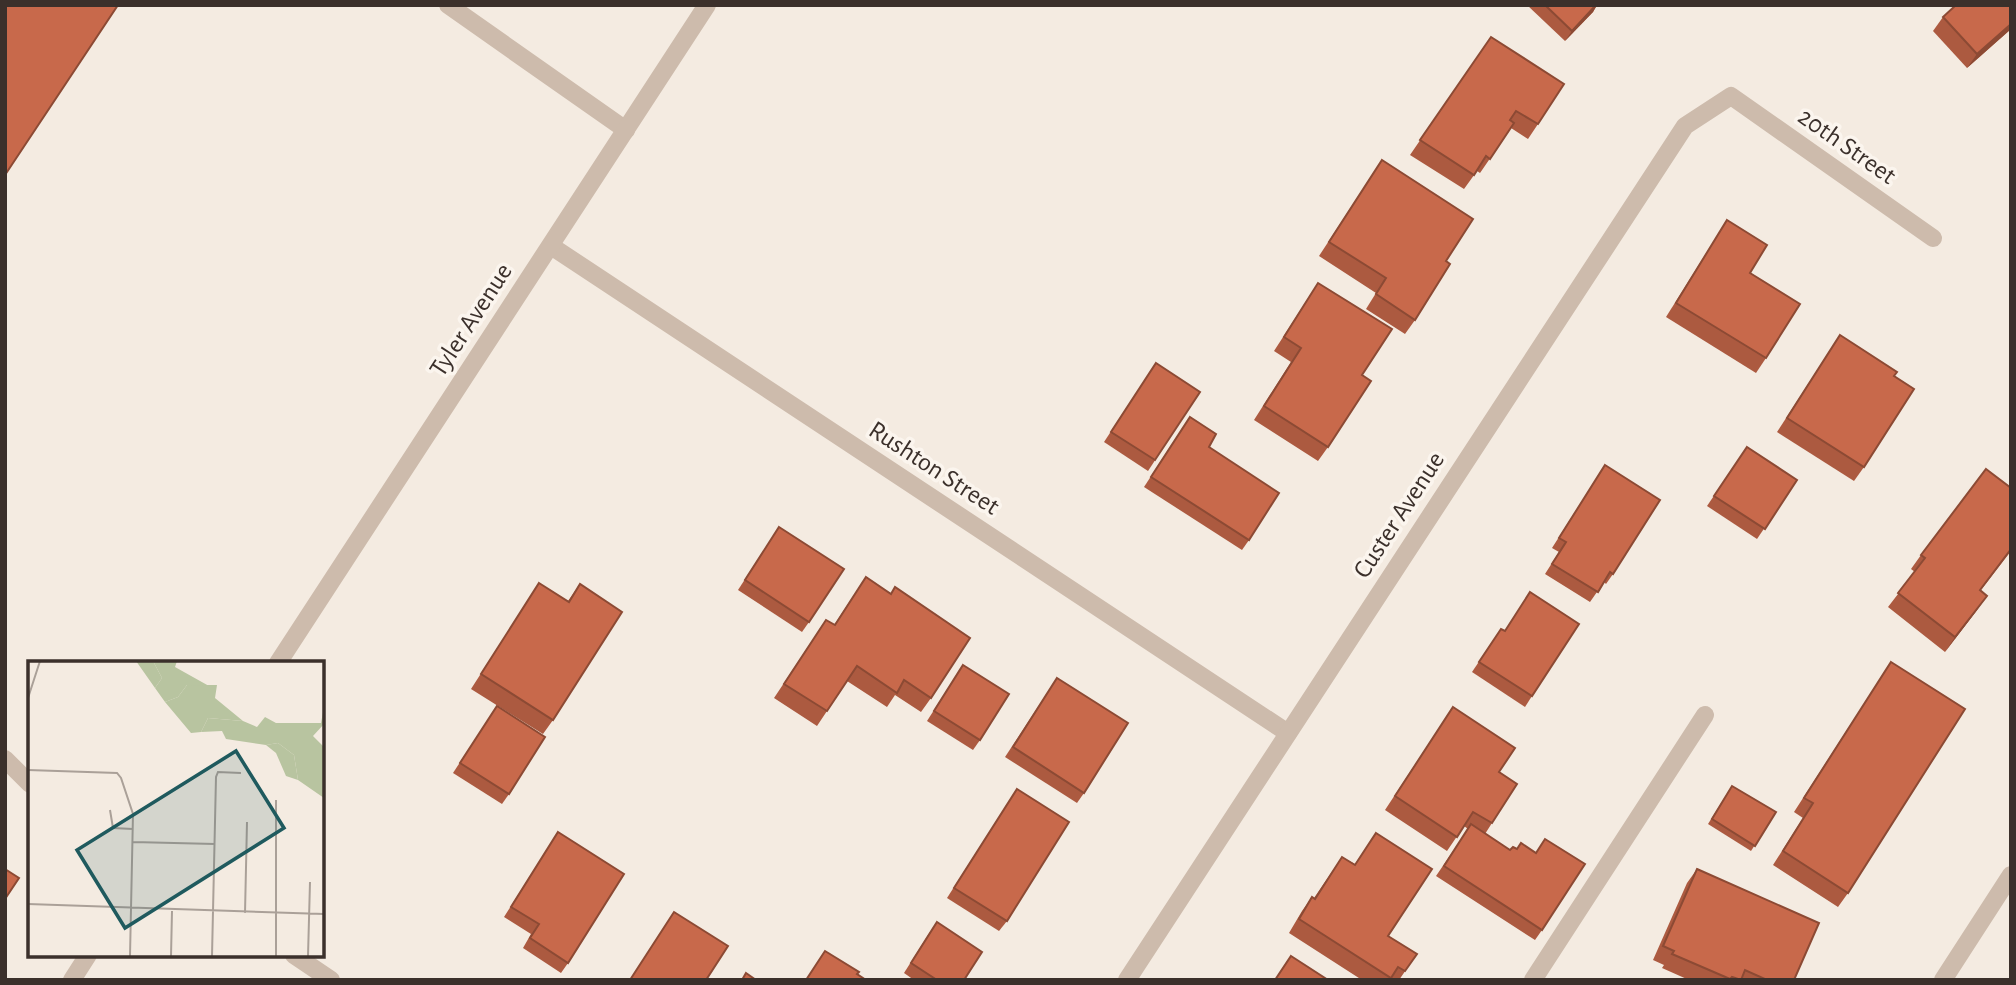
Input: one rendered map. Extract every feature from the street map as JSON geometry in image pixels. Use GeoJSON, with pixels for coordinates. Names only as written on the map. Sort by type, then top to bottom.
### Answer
{"type":"FeatureCollection","features":[{"type":"Feature","properties":{"kind":"street"},"geometry":{"type":"LineString","coordinates":[[447,5],[626,130]]}},
{"type":"Feature","properties":{"kind":"street","name":"Tyler Avenue"},"geometry":{"type":"LineString","coordinates":[[279,661],[707,5]]}},
{"type":"Feature","properties":{"kind":"street","name":"20th Street"},"geometry":{"type":"LineString","coordinates":[[1731,96],[1933,238]]}},
{"type":"Feature","properties":{"kind":"street","name":"Custer Avenue"},"geometry":{"type":"LineString","coordinates":[[1127,980],[1685,125],[1731,96]]}},
{"type":"Feature","properties":{"kind":"street","name":"Rushton Street"},"geometry":{"type":"LineString","coordinates":[[551,246],[1288,733]]}},
{"type":"Feature","properties":{"kind":"street"},"geometry":{"type":"LineString","coordinates":[[1533,980],[1705,715]]}},
{"type":"Feature","properties":{"kind":"street"},"geometry":{"type":"LineString","coordinates":[[5,759],[28,781]]}},
{"type":"Feature","properties":{"kind":"street"},"geometry":{"type":"LineString","coordinates":[[1942,980],[2011,875]]}},
{"type":"Feature","properties":{"kind":"street"},"geometry":{"type":"LineString","coordinates":[[72,980],[87,957]]}},
{"type":"Feature","properties":{"kind":"street"},"geometry":{"type":"LineString","coordinates":[[297,957],[331,980]]}},
{"type":"Feature","properties":{"kind":"building"},"geometry":{"type":"Polygon","coordinates":[[[5,5],[118,5],[5,175],[5,5]]]}},
{"type":"Feature","properties":{"kind":"building"},"geometry":{"type":"Polygon","coordinates":[[[1545,5],[1596,5],[1572,31],[1545,5]]]}},
{"type":"Feature","properties":{"kind":"building"},"geometry":{"type":"Polygon","coordinates":[[[1956,5],[2011,5],[2011,24],[1977,54],[1943,17],[1956,5]]]}},
{"type":"Feature","properties":{"kind":"building"},"geometry":{"type":"Polygon","coordinates":[[[1491,37],[1564,84],[1538,124],[1516,111],[1510,120],[1514,123],[1490,159],[1486,156],[1474,175],[1420,140],[1491,37]]]}},
{"type":"Feature","properties":{"kind":"building"},"geometry":{"type":"Polygon","coordinates":[[[1382,160],[1473,219],[1446,261],[1450,264],[1415,320],[1376,294],[1386,278],[1329,242],[1382,160]]]}},
{"type":"Feature","properties":{"kind":"building"},"geometry":{"type":"Polygon","coordinates":[[[1727,220],[1767,245],[1750,273],[1800,304],[1766,358],[1676,303],[1727,220]]]}},
{"type":"Feature","properties":{"kind":"building"},"geometry":{"type":"Polygon","coordinates":[[[1318,283],[1392,329],[1362,375],[1371,381],[1328,447],[1264,406],[1301,348],[1284,337],[1318,283]]]}},
{"type":"Feature","properties":{"kind":"building"},"geometry":{"type":"Polygon","coordinates":[[[1840,335],[1897,372],[1894,376],[1914,389],[1864,467],[1787,418],[1840,335]]]}},
{"type":"Feature","properties":{"kind":"building"},"geometry":{"type":"Polygon","coordinates":[[[1156,363],[1200,392],[1155,460],[1111,432],[1156,363]]]}},
{"type":"Feature","properties":{"kind":"building"},"geometry":{"type":"Polygon","coordinates":[[[1190,417],[1216,434],[1209,447],[1279,493],[1249,540],[1151,477],[1190,417]]]}},
{"type":"Feature","properties":{"kind":"building"},"geometry":{"type":"Polygon","coordinates":[[[1747,447],[1797,480],[1765,529],[1714,496],[1747,447]]]}},
{"type":"Feature","properties":{"kind":"building"},"geometry":{"type":"Polygon","coordinates":[[[1605,465],[1660,500],[1613,574],[1610,572],[1598,592],[1552,564],[1566,542],[1559,538],[1605,465]]]}},
{"type":"Feature","properties":{"kind":"building"},"geometry":{"type":"Polygon","coordinates":[[[1986,469],[2011,488],[2011,549],[1980,590],[1987,596],[1955,637],[1898,593],[1925,558],[1921,555],[1986,469]]]}},
{"type":"Feature","properties":{"kind":"building"},"geometry":{"type":"Polygon","coordinates":[[[779,527],[844,569],[809,622],[745,580],[779,527]]]}},
{"type":"Feature","properties":{"kind":"building"},"geometry":{"type":"Polygon","coordinates":[[[866,577],[891,594],[895,587],[970,638],[931,698],[904,680],[897,693],[857,666],[827,711],[784,684],[826,620],[835,625],[866,577]]]}},
{"type":"Feature","properties":{"kind":"building"},"geometry":{"type":"Polygon","coordinates":[[[539,583],[569,602],[580,584],[622,612],[553,720],[481,674],[539,583]]]}},
{"type":"Feature","properties":{"kind":"building"},"geometry":{"type":"Polygon","coordinates":[[[1530,592],[1579,624],[1532,696],[1479,662],[1501,629],[1505,631],[1530,592]]]}},
{"type":"Feature","properties":{"kind":"building"},"geometry":{"type":"Polygon","coordinates":[[[1891,662],[1965,709],[1848,893],[1783,851],[1813,803],[1804,798],[1891,662]]]}},
{"type":"Feature","properties":{"kind":"building"},"geometry":{"type":"Polygon","coordinates":[[[963,665],[1009,694],[980,740],[934,711],[963,665]]]}},
{"type":"Feature","properties":{"kind":"building"},"geometry":{"type":"Polygon","coordinates":[[[1057,678],[1128,723],[1084,793],[1013,747],[1057,678]]]}},
{"type":"Feature","properties":{"kind":"building"},"geometry":{"type":"Polygon","coordinates":[[[497,706],[545,737],[509,794],[460,763],[497,706]]]}},
{"type":"Feature","properties":{"kind":"building"},"geometry":{"type":"Polygon","coordinates":[[[1453,707],[1515,748],[1499,772],[1517,784],[1492,823],[1473,812],[1457,837],[1395,796],[1453,707]]]}},
{"type":"Feature","properties":{"kind":"building"},"geometry":{"type":"Polygon","coordinates":[[[1732,786],[1776,812],[1755,846],[1712,819],[1732,786]]]}},
{"type":"Feature","properties":{"kind":"building"},"geometry":{"type":"Polygon","coordinates":[[[1017,789],[1069,822],[1007,921],[954,888],[1017,789]]]}},
{"type":"Feature","properties":{"kind":"building"},"geometry":{"type":"Polygon","coordinates":[[[1471,824],[1510,850],[1513,847],[1517,849],[1521,843],[1536,853],[1545,839],[1585,864],[1542,930],[1444,866],[1471,824]]]}},
{"type":"Feature","properties":{"kind":"building"},"geometry":{"type":"Polygon","coordinates":[[[558,832],[624,874],[568,963],[530,938],[539,924],[511,907],[558,832]]]}},
{"type":"Feature","properties":{"kind":"building"},"geometry":{"type":"Polygon","coordinates":[[[1376,833],[1432,869],[1388,936],[1417,954],[1405,971],[1398,967],[1391,978],[1299,919],[1342,857],[1355,865],[1376,833]]]}},
{"type":"Feature","properties":{"kind":"building"},"geometry":{"type":"Polygon","coordinates":[[[5,869],[19,878],[5,899],[5,869]]]}},
{"type":"Feature","properties":{"kind":"building"},"geometry":{"type":"Polygon","coordinates":[[[1697,869],[1819,923],[1794,980],[1767,980],[1745,970],[1741,980],[1732,977],[1730,979],[1672,954],[1674,951],[1663,946],[1697,869]]]}},
{"type":"Feature","properties":{"kind":"building"},"geometry":{"type":"Polygon","coordinates":[[[674,912],[728,946],[706,980],[630,980],[674,912]]]}},
{"type":"Feature","properties":{"kind":"building"},"geometry":{"type":"Polygon","coordinates":[[[937,922],[982,952],[964,980],[937,980],[911,963],[937,922]]]}},
{"type":"Feature","properties":{"kind":"building"},"geometry":{"type":"Polygon","coordinates":[[[825,951],[859,972],[857,974],[866,980],[806,980],[825,951]]]}},
{"type":"Feature","properties":{"kind":"building"},"geometry":{"type":"Polygon","coordinates":[[[1291,956],[1328,980],[1275,980],[1291,956]]]}},
{"type":"Feature","properties":{"kind":"building"},"geometry":{"type":"Polygon","coordinates":[[[746,973],[756,980],[742,980],[746,973]]]}}]}
